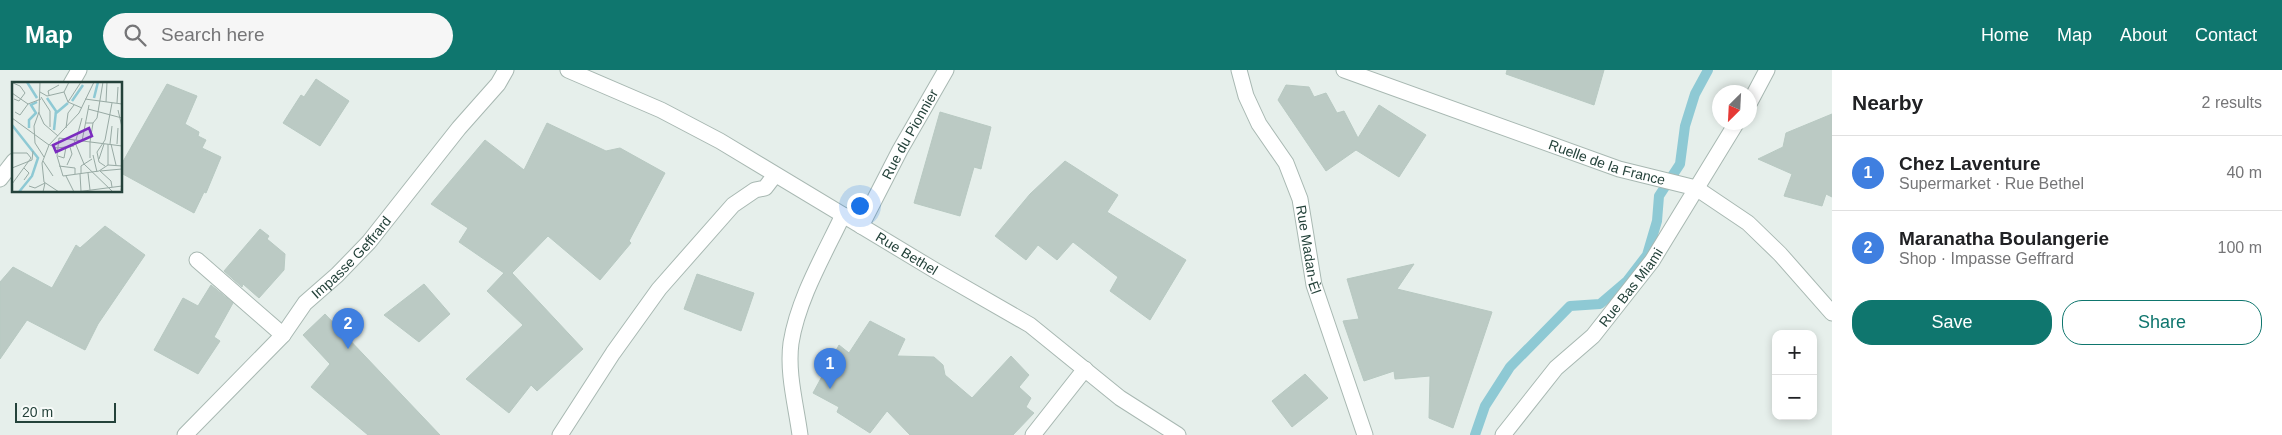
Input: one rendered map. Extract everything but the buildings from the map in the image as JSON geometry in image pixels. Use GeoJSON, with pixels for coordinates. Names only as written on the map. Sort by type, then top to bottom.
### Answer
{"type":"FeatureCollection","features":[{"type":"Feature","properties":{"kind":"street"},"geometry":{"type":"LineString","coordinates":[[71,82],[79,70]]}},
{"type":"Feature","properties":{"kind":"street","name":"Impasse Geffrard"},"geometry":{"type":"LineString","coordinates":[[185,435],[283,335],[305,303],[338,275],[369,242],[459,128],[498,84],[506,70]]}},
{"type":"Feature","properties":{"kind":"street","name":"Rue Bethel"},"geometry":{"type":"LineString","coordinates":[[568,70],[661,110],[720,141],[1030,325],[1120,398],[1178,435]]}},
{"type":"Feature","properties":{"kind":"street","name":"Rue du Pionnier"},"geometry":{"type":"LineString","coordinates":[[861,226],[900,150],[946,70]]}},
{"type":"Feature","properties":{"kind":"street","name":"Rue Madan-Èl"},"geometry":{"type":"LineString","coordinates":[[1240,70],[1246,96],[1259,124],[1286,163],[1300,200],[1314,285],[1365,435]]}},
{"type":"Feature","properties":{"kind":"street","name":"Ruelle de la France"},"geometry":{"type":"LineString","coordinates":[[1344,70],[1619,169],[1696,188],[1748,223],[1780,254],[1832,314]]}},
{"type":"Feature","properties":{"kind":"street"},"geometry":{"type":"LineString","coordinates":[[1757,89],[1767,70]]}},
{"type":"Feature","properties":{"kind":"street","name":"Rue Bas Miami"},"geometry":{"type":"LineString","coordinates":[[1503,435],[1556,368],[1593,336],[1652,261],[1732,130]]}},
{"type":"Feature","properties":{"kind":"street"},"geometry":{"type":"LineString","coordinates":[[0,179],[12,164]]}},
{"type":"Feature","properties":{"kind":"street"},"geometry":{"type":"LineString","coordinates":[[560,435],[613,353],[659,289],[733,205],[755,190],[765,188],[775,175]]}},
{"type":"Feature","properties":{"kind":"street"},"geometry":{"type":"LineString","coordinates":[[800,435],[791,372],[791,343],[801,307],[843,215]]}},
{"type":"Feature","properties":{"kind":"street"},"geometry":{"type":"LineString","coordinates":[[197,260],[283,335]]}},
{"type":"Feature","properties":{"kind":"street"},"geometry":{"type":"LineString","coordinates":[[1034,435],[1085,369]]}},
{"type":"Feature","properties":{"kind":"waterway"},"geometry":{"type":"LineString","coordinates":[[1475,435],[1485,406],[1510,367],[1570,306],[1600,304],[1627,281],[1647,255],[1657,221],[1659,196],[1680,164],[1685,126],[1695,94],[1708,70]]}},
{"type":"Feature","properties":{"kind":"place","name":"Maranatha Boulangerie"},"geometry":{"type":"Point","coordinates":[348,349]}},
{"type":"Feature","properties":{"kind":"place","name":"Chez Laventure"},"geometry":{"type":"Point","coordinates":[830,389]}}]}
